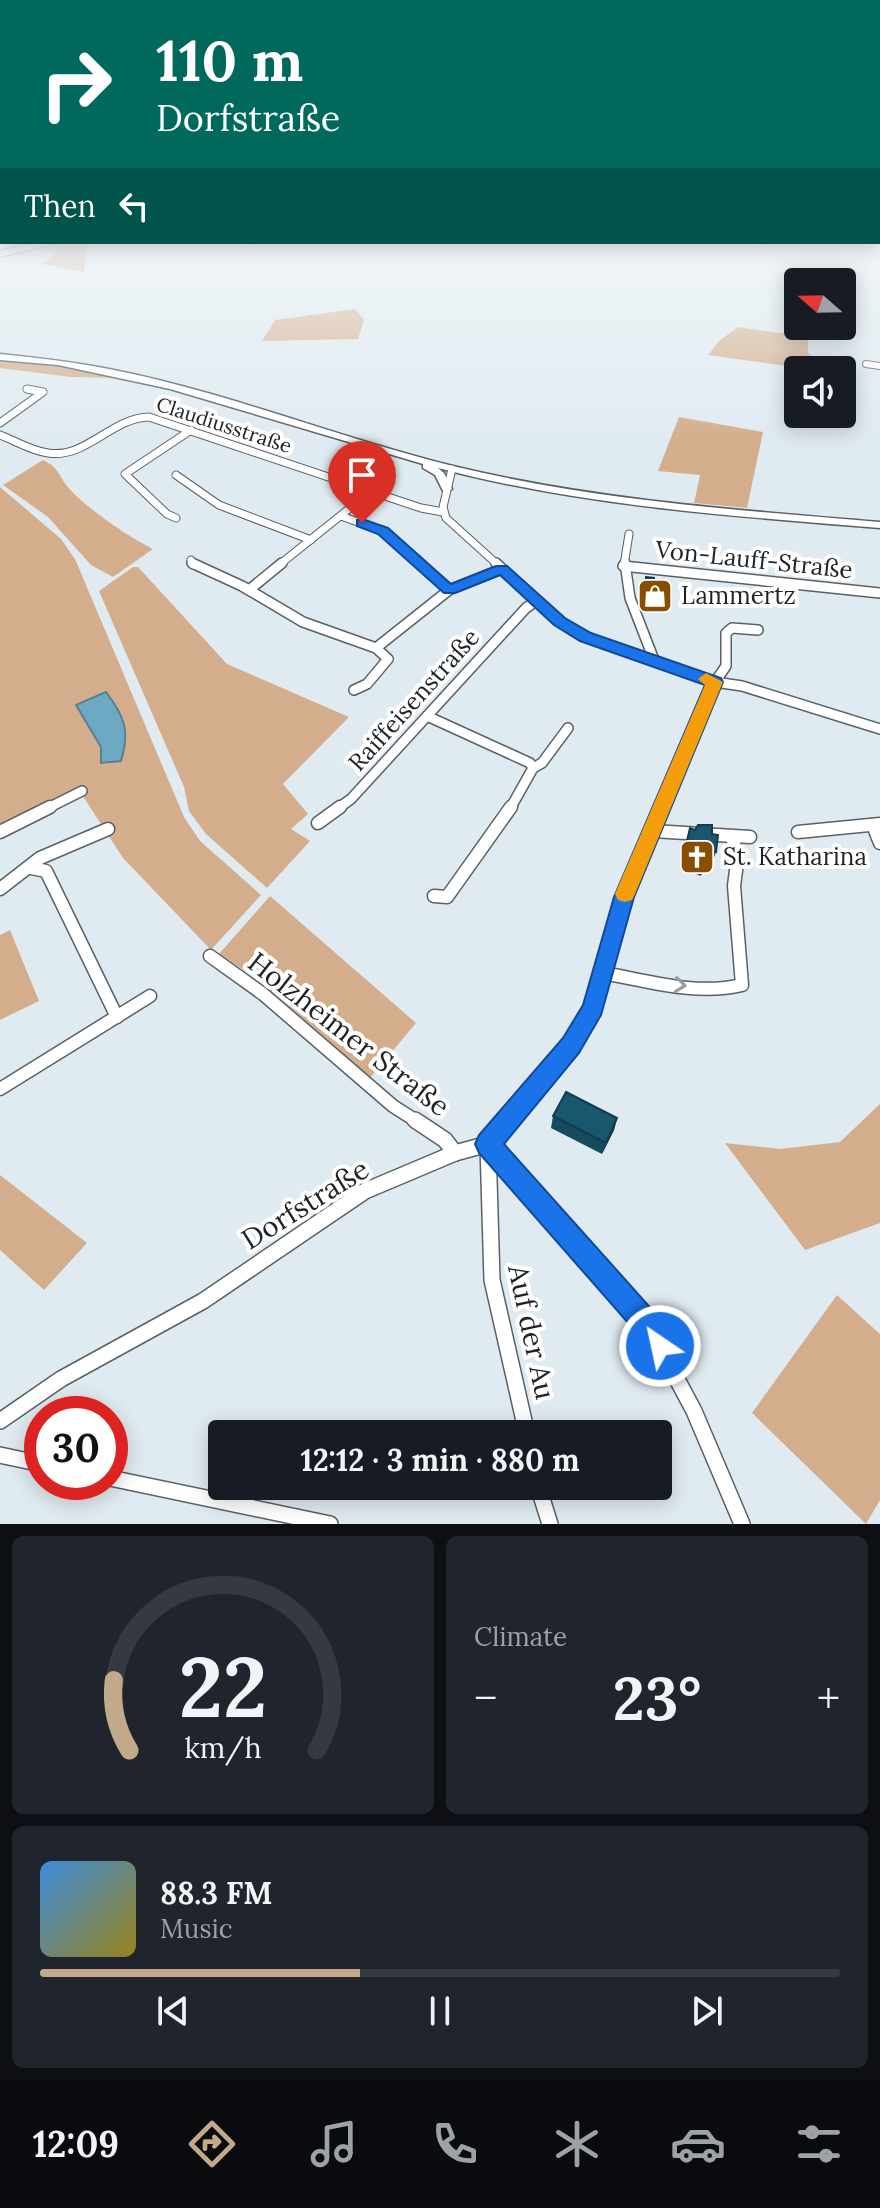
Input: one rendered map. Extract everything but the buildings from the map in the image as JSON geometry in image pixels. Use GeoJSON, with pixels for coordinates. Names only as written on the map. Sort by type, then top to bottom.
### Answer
{"type":"FeatureCollection","features":[{"type":"Feature","properties":{"kind":"main road"},"geometry":{"type":"LineString","coordinates":[[0,357],[76,365],[145,378],[416,460],[530,486],[642,503],[880,525]]}},
{"type":"Feature","properties":{"kind":"main road"},"geometry":{"type":"LineString","coordinates":[[416,460],[439,473],[447,489]]}},
{"type":"Feature","properties":{"kind":"street"},"geometry":{"type":"LineString","coordinates":[[866,364],[880,366]]}},
{"type":"Feature","properties":{"kind":"street"},"geometry":{"type":"LineString","coordinates":[[0,423],[46,393],[27,389]]}},
{"type":"Feature","properties":{"kind":"street","name":"Claudiusstraße"},"geometry":{"type":"LineString","coordinates":[[0,435],[55,454],[72,451],[136,417],[191,430],[370,492],[443,512]]}},
{"type":"Feature","properties":{"kind":"street"},"geometry":{"type":"LineString","coordinates":[[176,518],[167,514],[125,474],[191,430]]}},
{"type":"Feature","properties":{"kind":"street"},"geometry":{"type":"LineString","coordinates":[[452,469],[443,512],[536,601],[559,621],[585,637],[715,682],[742,686],[880,729]]}},
{"type":"Feature","properties":{"kind":"street"},"geometry":{"type":"LineString","coordinates":[[176,475],[219,505],[311,540]]}},
{"type":"Feature","properties":{"kind":"street"},"geometry":{"type":"LineString","coordinates":[[249,590],[370,492]]}},
{"type":"Feature","properties":{"kind":"street"},"geometry":{"type":"LineString","coordinates":[[341,516],[383,531],[449,590]]}},
{"type":"Feature","properties":{"kind":"street"},"geometry":{"type":"LineString","coordinates":[[629,534],[623,550],[623,566],[654,660]]}},
{"type":"Feature","properties":{"kind":"street"},"geometry":{"type":"LineString","coordinates":[[191,560],[192,565],[249,590],[303,622],[376,648],[388,659],[367,684],[354,690]]}},
{"type":"Feature","properties":{"kind":"street","name":"Von-Lauff-Straße"},"geometry":{"type":"LineString","coordinates":[[623,566],[880,593]]}},
{"type":"Feature","properties":{"kind":"street"},"geometry":{"type":"LineString","coordinates":[[376,648],[449,590],[502,569]]}},
{"type":"Feature","properties":{"kind":"street","name":"Raiffeisenstraße"},"geometry":{"type":"LineString","coordinates":[[318,823],[351,799],[526,608],[536,601]]}},
{"type":"Feature","properties":{"kind":"street"},"geometry":{"type":"LineString","coordinates":[[742,1524],[694,1411],[647,1323],[488,1144],[571,1045],[593,1008],[624,897],[715,682],[726,666],[727,630],[758,630]]}},
{"type":"Feature","properties":{"kind":"street"},"geometry":{"type":"LineString","coordinates":[[427,716],[530,763],[533,768]]}},
{"type":"Feature","properties":{"kind":"street"},"geometry":{"type":"LineString","coordinates":[[434,896],[447,897],[520,795],[533,768],[542,763],[568,728]]}},
{"type":"Feature","properties":{"kind":"street"},"geometry":{"type":"LineString","coordinates":[[0,832],[82,791]]}},
{"type":"Feature","properties":{"kind":"street"},"geometry":{"type":"LineString","coordinates":[[798,832],[876,824],[880,843]]}},
{"type":"Feature","properties":{"kind":"street"},"geometry":{"type":"LineString","coordinates":[[0,889],[40,858],[108,829]]}},
{"type":"Feature","properties":{"kind":"street"},"geometry":{"type":"LineString","coordinates":[[653,831],[750,837]]}},
{"type":"Feature","properties":{"kind":"street"},"geometry":{"type":"LineString","coordinates":[[603,973],[710,988],[731,989],[742,985],[734,886],[738,855],[732,838]]}},
{"type":"Feature","properties":{"kind":"street"},"geometry":{"type":"LineString","coordinates":[[31,868],[46,871],[117,1017]]}},
{"type":"Feature","properties":{"kind":"street","name":"Holzheimer Straße"},"geometry":{"type":"LineString","coordinates":[[210,956],[263,994],[393,1106],[445,1140],[455,1153]]}},
{"type":"Feature","properties":{"kind":"street"},"geometry":{"type":"LineString","coordinates":[[0,1089],[150,996]]}},
{"type":"Feature","properties":{"kind":"street","name":"Dorfstraße"},"geometry":{"type":"LineString","coordinates":[[0,1421],[66,1376],[203,1301],[365,1191],[455,1153],[488,1144]]}},
{"type":"Feature","properties":{"kind":"street","name":"Auf der Au"},"geometry":{"type":"LineString","coordinates":[[488,1144],[493,1174],[489,1256],[524,1420]]}},
{"type":"Feature","properties":{"kind":"street"},"geometry":{"type":"LineString","coordinates":[[0,1455],[24,1460]]}},
{"type":"Feature","properties":{"kind":"street"},"geometry":{"type":"LineString","coordinates":[[128,1482],[330,1524]]}},
{"type":"Feature","properties":{"kind":"street"},"geometry":{"type":"LineString","coordinates":[[542,1500],[550,1524]]}},
{"type":"Feature","properties":{"kind":"shaded area"},"geometry":{"type":"Polygon","coordinates":[[[355,309],[364,320],[358,339],[262,341],[275,320],[355,309]]]}},
{"type":"Feature","properties":{"kind":"shaded area"},"geometry":{"type":"Polygon","coordinates":[[[738,327],[784,334],[784,340],[808,340],[808,353],[812,356],[784,356],[784,366],[708,355],[719,341],[738,327]]]}},
{"type":"Feature","properties":{"kind":"shaded area"},"geometry":{"type":"Polygon","coordinates":[[[0,361],[65,367],[117,378],[71,377],[0,368],[0,361]]]}},
{"type":"Feature","properties":{"kind":"shaded area"},"geometry":{"type":"Polygon","coordinates":[[[679,417],[763,432],[747,508],[694,503],[700,475],[658,471],[679,417]]]}},
{"type":"Feature","properties":{"kind":"shaded area"},"geometry":{"type":"Polygon","coordinates":[[[43,460],[55,468],[74,494],[95,512],[153,549],[113,577],[91,565],[48,517],[3,485],[43,460]]]}},
{"type":"Feature","properties":{"kind":"shaded area"},"geometry":{"type":"Polygon","coordinates":[[[0,487],[61,539],[75,559],[184,817],[200,841],[261,895],[211,950],[123,858],[77,787],[73,793],[0,830],[0,487]]]}},
{"type":"Feature","properties":{"kind":"shaded area"},"geometry":{"type":"Polygon","coordinates":[[[133,567],[138,567],[227,664],[349,717],[283,784],[308,814],[291,829],[310,841],[267,888],[206,834],[189,811],[184,787],[99,591],[133,567]]]}},
{"type":"Feature","properties":{"kind":"shaded area"},"geometry":{"type":"Polygon","coordinates":[[[270,896],[416,1023],[370,1078],[262,982],[219,954],[270,896]]]}},
{"type":"Feature","properties":{"kind":"shaded area"},"geometry":{"type":"Polygon","coordinates":[[[10,930],[39,1001],[0,1020],[0,935],[10,930]]]}},
{"type":"Feature","properties":{"kind":"shaded area"},"geometry":{"type":"Polygon","coordinates":[[[880,1104],[880,1223],[805,1250],[725,1143],[780,1149],[840,1142],[880,1104]]]}},
{"type":"Feature","properties":{"kind":"shaded area"},"geometry":{"type":"Polygon","coordinates":[[[0,1175],[87,1243],[44,1290],[0,1250],[0,1175]]]}},
{"type":"Feature","properties":{"kind":"shaded area"},"geometry":{"type":"Polygon","coordinates":[[[837,1295],[880,1334],[880,1500],[866,1524],[752,1413],[837,1295]]]}},
{"type":"Feature","properties":{"kind":"water"},"geometry":{"type":"Polygon","coordinates":[[[106,692],[118,709],[124,725],[125,741],[121,761],[101,763],[101,747],[76,705],[106,692]]]}},
{"type":"Feature","properties":{"kind":"slow traffic"},"geometry":{"type":"LineString","coordinates":[[625,894],[715,682],[706,679]]}},
{"type":"Feature","properties":{"kind":"place","name":"Lammertz"},"geometry":{"type":"Point","coordinates":[655,596]}},
{"type":"Feature","properties":{"kind":"place","name":"St. Katharina"},"geometry":{"type":"Point","coordinates":[697,857]}},
{"type":"Feature","properties":{"kind":"route"},"geometry":{"type":"LineString","coordinates":[[362,523],[383,531],[449,590],[502,569],[559,621],[585,637],[715,682],[637,862],[593,1008],[571,1045],[488,1144],[647,1323],[660,1346]]}}]}
